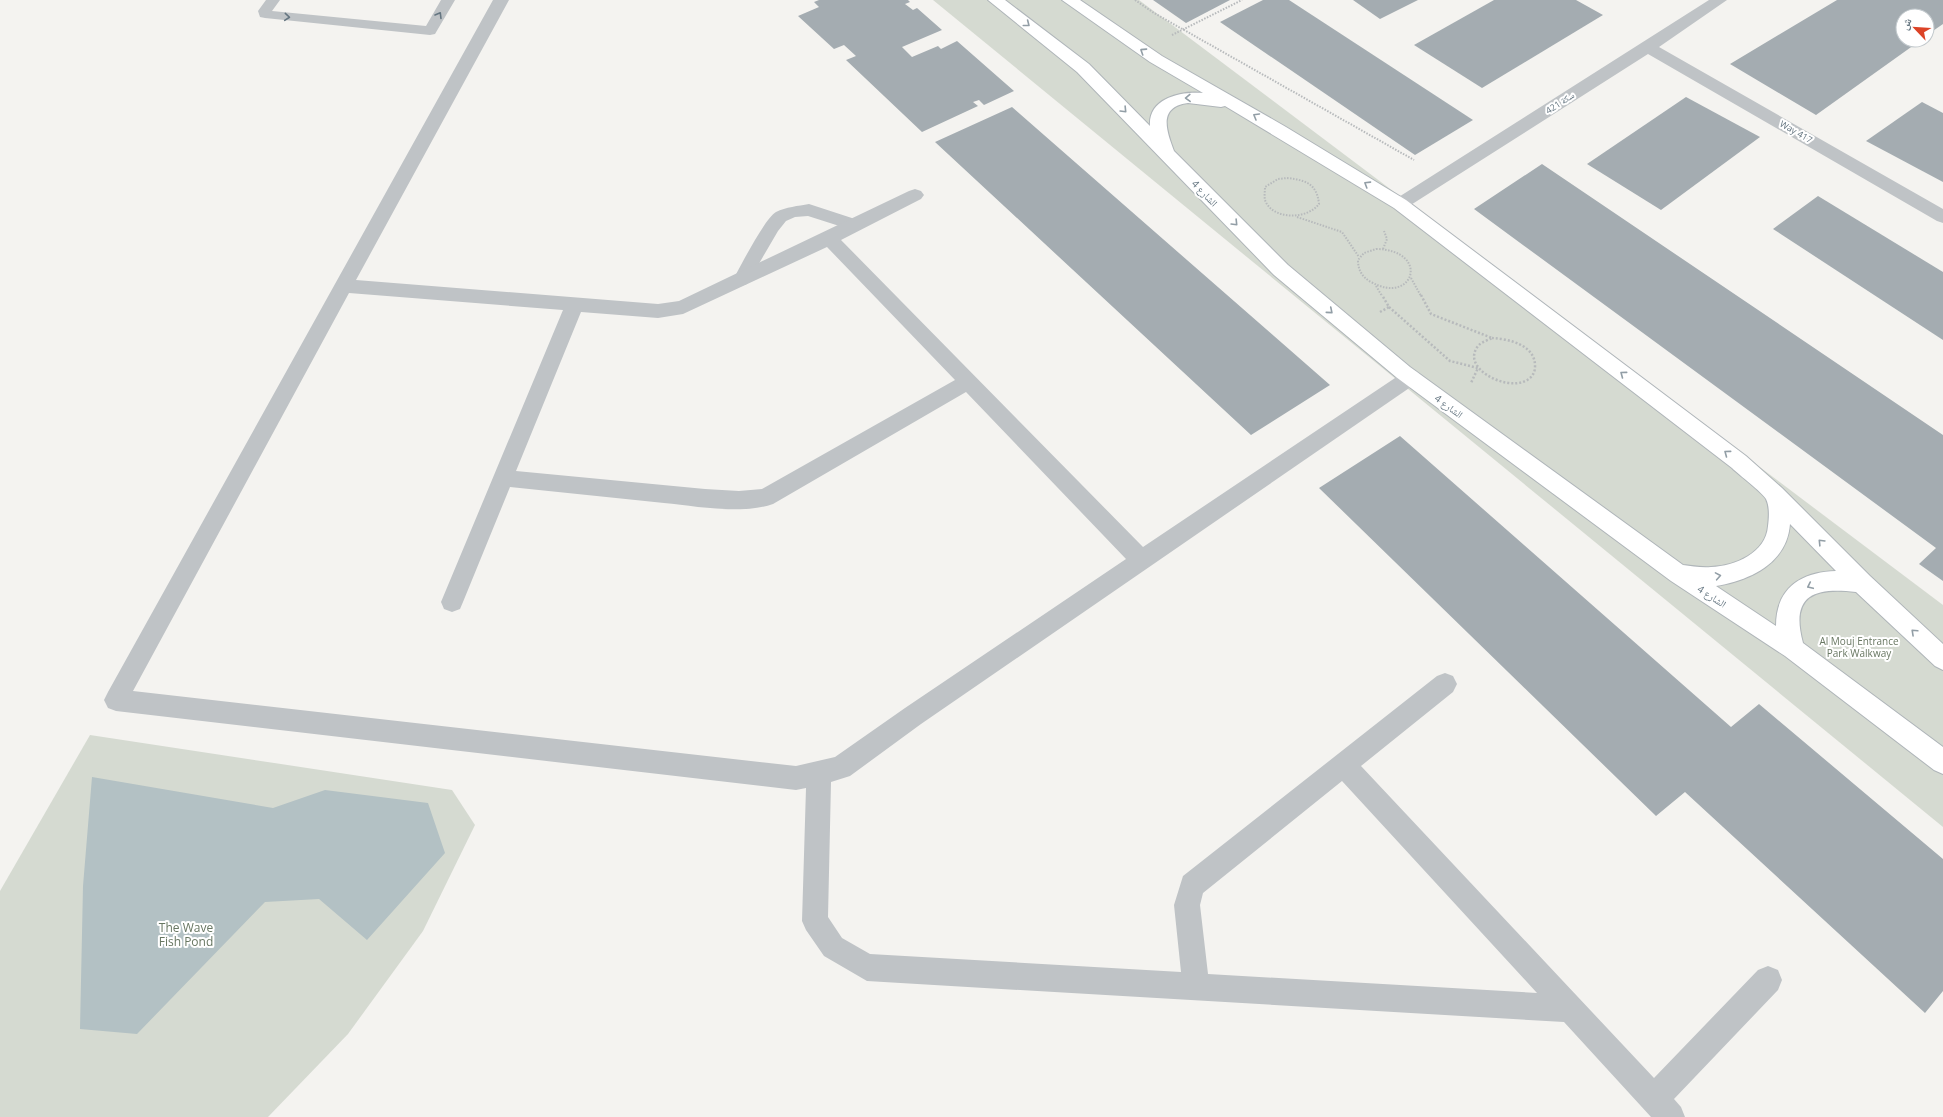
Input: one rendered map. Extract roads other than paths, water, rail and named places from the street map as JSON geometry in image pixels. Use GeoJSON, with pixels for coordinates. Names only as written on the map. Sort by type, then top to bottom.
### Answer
{"type":"FeatureCollection","features":[{"type":"Feature","properties":{"kind":"street"},"geometry":{"type":"LineString","coordinates":[[501,0],[116,700],[796,778],[841,768],[913,716],[1411,377]]}},
{"type":"Feature","properties":{"kind":"street","name":"الشارع 4"},"geometry":{"type":"LineString","coordinates":[[996,0],[1083,68],[1281,270],[1411,377],[1679,574],[1793,649],[1943,762]]}},
{"type":"Feature","properties":{"kind":"street"},"geometry":{"type":"LineString","coordinates":[[1070,0],[1139,48],[1400,204],[1733,457],[1775,494],[1862,584],[1943,659]]}},
{"type":"Feature","properties":{"kind":"street","name":"سكة 421"},"geometry":{"type":"LineString","coordinates":[[1400,204],[1648,47],[1719,0]]}},
{"type":"Feature","properties":{"kind":"street","name":"Way 417"},"geometry":{"type":"LineString","coordinates":[[1648,47],[1943,218]]}},
{"type":"Feature","properties":{"kind":"street"},"geometry":{"type":"LineString","coordinates":[[1166,153],[1160,134],[1158,121],[1160,113],[1169,104],[1180,98],[1195,97],[1211,99],[1240,107]]}},
{"type":"Feature","properties":{"kind":"street"},"geometry":{"type":"LineString","coordinates":[[344,286],[658,311],[683,307],[829,238],[915,195]]}},
{"type":"Feature","properties":{"kind":"street"},"geometry":{"type":"LineString","coordinates":[[829,238],[1142,561]]}},
{"type":"Feature","properties":{"kind":"street"},"geometry":{"type":"LineString","coordinates":[[452,602],[574,304]]}},
{"type":"Feature","properties":{"kind":"street"},"geometry":{"type":"LineString","coordinates":[[504,478],[705,498],[739,500],[765,498],[968,382]]}},
{"type":"Feature","properties":{"kind":"street"},"geometry":{"type":"LineString","coordinates":[[1679,574],[1711,577],[1740,572],[1762,560],[1776,542],[1780,519],[1775,494]]}},
{"type":"Feature","properties":{"kind":"street"},"geometry":{"type":"LineString","coordinates":[[1793,649],[1787,632],[1786,617],[1790,604],[1798,593],[1810,585],[1825,581],[1843,580],[1862,584]]}},
{"type":"Feature","properties":{"kind":"street"},"geometry":{"type":"LineString","coordinates":[[1196,987],[1188,905],[1192,885],[1445,684]]}},
{"type":"Feature","properties":{"kind":"street"},"geometry":{"type":"LineString","coordinates":[[1343,764],[1662,1108],[1768,980]]}},
{"type":"Feature","properties":{"kind":"street"},"geometry":{"type":"LineString","coordinates":[[819,773],[815,921],[833,947],[867,967],[1570,1009]]}},
{"type":"Feature","properties":{"kind":"lane"},"geometry":{"type":"LineString","coordinates":[[273,0],[265,11],[265,14],[430,31],[448,0]]}},
{"type":"Feature","properties":{"kind":"lane"},"geometry":{"type":"LineString","coordinates":[[741,280],[772,227],[780,217],[793,212],[808,210],[855,225]]}},
{"type":"Feature","properties":{"kind":"park label","name":"Al Mouj Entrance Park Walkway"},"geometry":{"type":"Point","coordinates":[1859,646]}},
{"type":"Feature","properties":{"kind":"park label","name":"The Wave Fish Pond"},"geometry":{"type":"Point","coordinates":[186,935]}}]}
